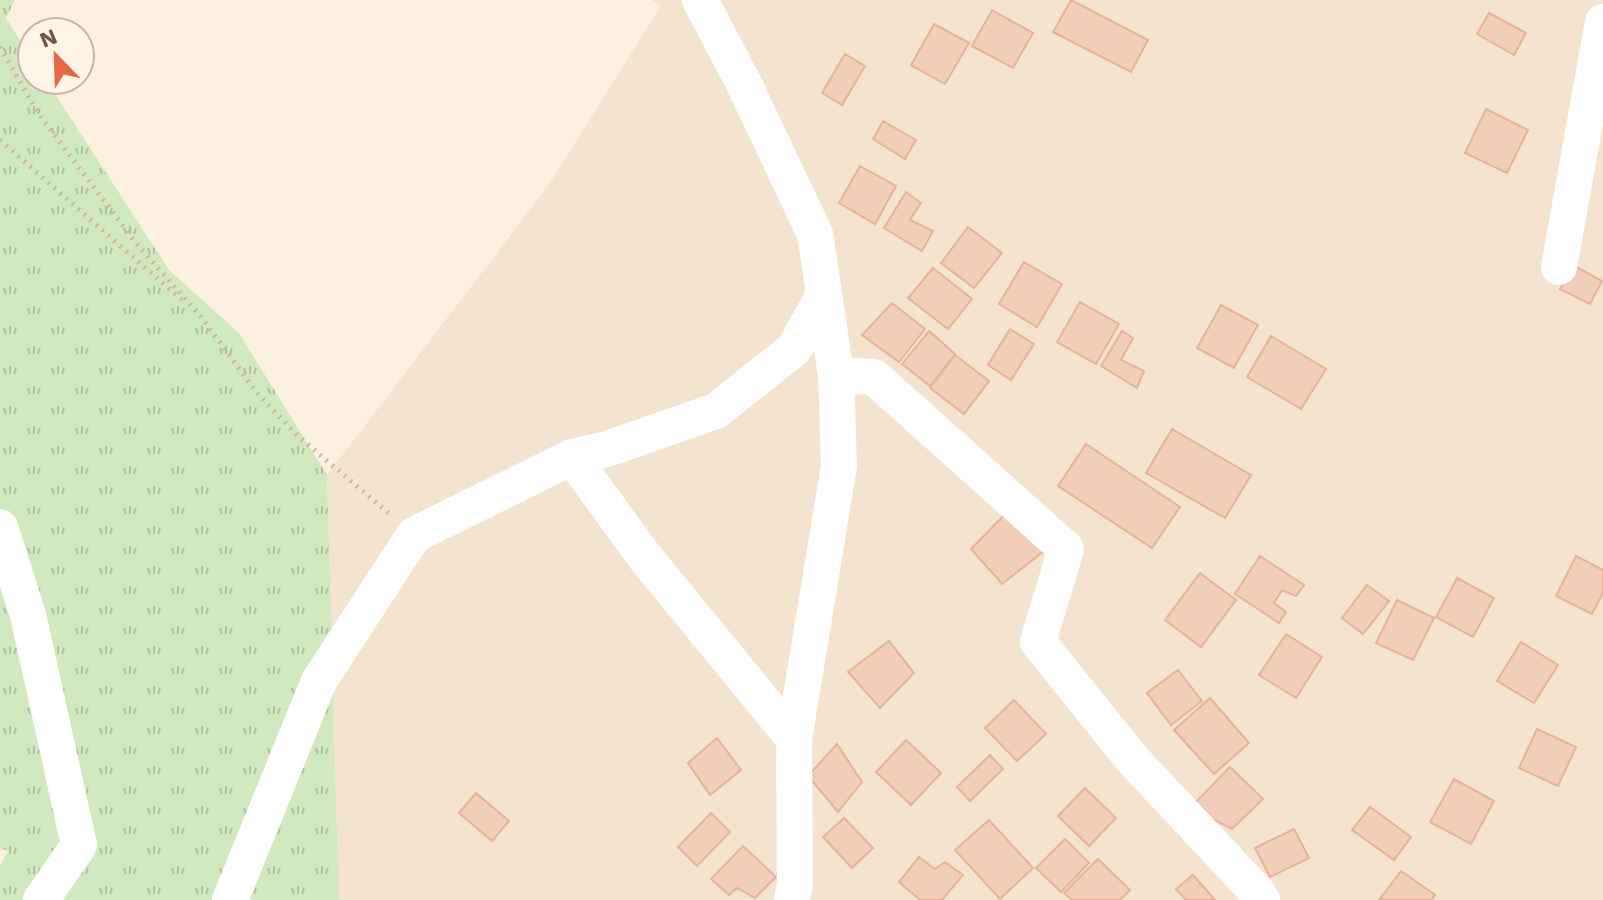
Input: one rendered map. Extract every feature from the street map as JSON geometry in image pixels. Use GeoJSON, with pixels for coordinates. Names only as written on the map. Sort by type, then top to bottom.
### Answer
{"type":"FeatureCollection","features":[{"type":"Feature","properties":{"kind":"street"},"geometry":{"type":"LineString","coordinates":[[700,0],[744,84],[815,234],[836,375],[839,466],[794,739],[795,895]]}},
{"type":"Feature","properties":{"kind":"street"},"geometry":{"type":"LineString","coordinates":[[1559,267],[1603,22]]}},
{"type":"Feature","properties":{"kind":"street"},"geometry":{"type":"LineString","coordinates":[[230,900],[319,681],[414,535],[572,457],[607,449],[716,411],[794,349],[824,294]]}},
{"type":"Feature","properties":{"kind":"street"},"geometry":{"type":"LineString","coordinates":[[836,375],[874,377],[1066,549],[1038,642],[1133,760],[1262,900]]}},
{"type":"Feature","properties":{"kind":"street"},"geometry":{"type":"LineString","coordinates":[[572,457],[644,556],[794,739]]}},
{"type":"Feature","properties":{"kind":"street"},"geometry":{"type":"LineString","coordinates":[[0,527],[28,615],[79,845],[41,900]]}},
{"type":"Feature","properties":{"kind":"path"},"geometry":{"type":"LineString","coordinates":[[0,47],[49,129],[136,243],[202,318],[257,393],[298,436],[414,535]]}},
{"type":"Feature","properties":{"kind":"path"},"geometry":{"type":"LineString","coordinates":[[0,140],[202,318]]}},
{"type":"Feature","properties":{"kind":"shaded area"},"geometry":{"type":"Polygon","coordinates":[[[652,0],[1603,0],[1603,900],[339,900],[327,475],[548,186],[661,6],[652,0]]]}},
{"type":"Feature","properties":{"kind":"green space"},"geometry":{"type":"Polygon","coordinates":[[[0,0],[15,0],[6,18],[16,34],[16,96],[56,96],[169,270],[239,333],[327,475],[339,900],[0,900],[0,866],[8,851],[0,848],[0,0]]]}},
{"type":"Feature","properties":{"kind":"building"},"geometry":{"type":"Polygon","coordinates":[[[1071,0],[1148,40],[1131,72],[1053,32],[1071,0]]]}},
{"type":"Feature","properties":{"kind":"building"},"geometry":{"type":"Polygon","coordinates":[[[992,10],[1033,33],[1013,68],[972,46],[992,10]]]}},
{"type":"Feature","properties":{"kind":"building"},"geometry":{"type":"Polygon","coordinates":[[[1489,13],[1526,33],[1514,55],[1477,34],[1489,13]]]}},
{"type":"Feature","properties":{"kind":"building"},"geometry":{"type":"Polygon","coordinates":[[[934,24],[969,43],[945,84],[911,65],[934,24]]]}},
{"type":"Feature","properties":{"kind":"building"},"geometry":{"type":"Polygon","coordinates":[[[845,54],[865,66],[842,105],[822,93],[845,54]]]}},
{"type":"Feature","properties":{"kind":"building"},"geometry":{"type":"Polygon","coordinates":[[[1486,109],[1528,130],[1507,173],[1465,153],[1486,109]]]}},
{"type":"Feature","properties":{"kind":"building"},"geometry":{"type":"Polygon","coordinates":[[[883,121],[916,140],[905,159],[873,139],[883,121]]]}},
{"type":"Feature","properties":{"kind":"building"},"geometry":{"type":"Polygon","coordinates":[[[860,166],[896,186],[875,224],[839,203],[860,166]]]}},
{"type":"Feature","properties":{"kind":"building"},"geometry":{"type":"Polygon","coordinates":[[[906,192],[921,203],[910,220],[933,231],[922,251],[884,228],[906,192]]]}},
{"type":"Feature","properties":{"kind":"building"},"geometry":{"type":"Polygon","coordinates":[[[968,227],[1002,253],[974,288],[941,263],[968,227]]]}},
{"type":"Feature","properties":{"kind":"building"},"geometry":{"type":"Polygon","coordinates":[[[1024,262],[1062,284],[1037,327],[999,304],[1024,262]]]}},
{"type":"Feature","properties":{"kind":"building"},"geometry":{"type":"Polygon","coordinates":[[[1573,265],[1602,281],[1590,304],[1560,289],[1573,265]]]}},
{"type":"Feature","properties":{"kind":"building"},"geometry":{"type":"Polygon","coordinates":[[[933,268],[972,299],[948,329],[908,298],[933,268]]]}},
{"type":"Feature","properties":{"kind":"building"},"geometry":{"type":"Polygon","coordinates":[[[1080,302],[1119,324],[1096,364],[1057,342],[1080,302]]]}},
{"type":"Feature","properties":{"kind":"building"},"geometry":{"type":"Polygon","coordinates":[[[892,303],[925,329],[899,362],[862,335],[892,303]]]}},
{"type":"Feature","properties":{"kind":"building"},"geometry":{"type":"Polygon","coordinates":[[[1221,305],[1258,325],[1234,368],[1197,348],[1221,305]]]}},
{"type":"Feature","properties":{"kind":"building"},"geometry":{"type":"Polygon","coordinates":[[[1010,329],[1034,344],[1011,380],[988,365],[1010,329]]]}},
{"type":"Feature","properties":{"kind":"building"},"geometry":{"type":"Polygon","coordinates":[[[929,331],[955,354],[930,386],[902,364],[929,331]]]}},
{"type":"Feature","properties":{"kind":"building"},"geometry":{"type":"Polygon","coordinates":[[[1122,331],[1133,338],[1121,360],[1144,371],[1137,388],[1101,366],[1122,331]]]}},
{"type":"Feature","properties":{"kind":"building"},"geometry":{"type":"Polygon","coordinates":[[[1271,336],[1326,369],[1301,409],[1247,377],[1271,336]]]}},
{"type":"Feature","properties":{"kind":"building"},"geometry":{"type":"Polygon","coordinates":[[[955,355],[989,381],[964,414],[930,388],[955,355]]]}},
{"type":"Feature","properties":{"kind":"building"},"geometry":{"type":"Polygon","coordinates":[[[1172,429],[1251,475],[1225,518],[1146,473],[1172,429]]]}},
{"type":"Feature","properties":{"kind":"building"},"geometry":{"type":"Polygon","coordinates":[[[1086,444],[1180,507],[1152,548],[1058,486],[1086,444]]]}},
{"type":"Feature","properties":{"kind":"building"},"geometry":{"type":"Polygon","coordinates":[[[1008,511],[1044,551],[1002,584],[971,549],[1008,511]]]}},
{"type":"Feature","properties":{"kind":"building"},"geometry":{"type":"Polygon","coordinates":[[[1260,556],[1304,585],[1296,596],[1282,590],[1274,603],[1286,612],[1279,623],[1235,594],[1260,556]]]}},
{"type":"Feature","properties":{"kind":"building"},"geometry":{"type":"Polygon","coordinates":[[[1576,556],[1603,570],[1603,593],[1592,614],[1556,596],[1576,556]]]}},
{"type":"Feature","properties":{"kind":"building"},"geometry":{"type":"Polygon","coordinates":[[[1200,573],[1236,600],[1201,647],[1165,620],[1200,573]]]}},
{"type":"Feature","properties":{"kind":"building"},"geometry":{"type":"Polygon","coordinates":[[[1457,578],[1494,598],[1473,637],[1436,617],[1457,578]]]}},
{"type":"Feature","properties":{"kind":"building"},"geometry":{"type":"Polygon","coordinates":[[[1367,585],[1389,601],[1363,634],[1342,618],[1367,585]]]}},
{"type":"Feature","properties":{"kind":"building"},"geometry":{"type":"Polygon","coordinates":[[[1397,600],[1434,618],[1413,660],[1376,643],[1397,600]]]}},
{"type":"Feature","properties":{"kind":"building"},"geometry":{"type":"Polygon","coordinates":[[[1286,634],[1322,657],[1296,698],[1259,675],[1286,634]]]}},
{"type":"Feature","properties":{"kind":"building"},"geometry":{"type":"Polygon","coordinates":[[[889,641],[914,673],[880,708],[848,672],[889,641]]]}},
{"type":"Feature","properties":{"kind":"building"},"geometry":{"type":"Polygon","coordinates":[[[1521,642],[1558,665],[1534,703],[1497,681],[1521,642]]]}},
{"type":"Feature","properties":{"kind":"building"},"geometry":{"type":"Polygon","coordinates":[[[1178,670],[1202,701],[1171,725],[1147,693],[1178,670]]]}},
{"type":"Feature","properties":{"kind":"building"},"geometry":{"type":"Polygon","coordinates":[[[1210,698],[1249,743],[1214,774],[1174,730],[1210,698]]]}},
{"type":"Feature","properties":{"kind":"building"},"geometry":{"type":"Polygon","coordinates":[[[1014,700],[1046,734],[1017,761],[985,728],[1014,700]]]}},
{"type":"Feature","properties":{"kind":"building"},"geometry":{"type":"Polygon","coordinates":[[[1537,729],[1576,747],[1558,786],[1519,768],[1537,729]]]}},
{"type":"Feature","properties":{"kind":"building"},"geometry":{"type":"Polygon","coordinates":[[[717,738],[741,770],[710,795],[688,763],[717,738]]]}},
{"type":"Feature","properties":{"kind":"building"},"geometry":{"type":"Polygon","coordinates":[[[906,740],[941,773],[911,805],[876,772],[906,740]]]}},
{"type":"Feature","properties":{"kind":"building"},"geometry":{"type":"Polygon","coordinates":[[[837,744],[862,782],[838,812],[808,776],[837,744]]]}},
{"type":"Feature","properties":{"kind":"building"},"geometry":{"type":"Polygon","coordinates":[[[990,755],[1003,769],[970,801],[957,787],[990,755]]]}},
{"type":"Feature","properties":{"kind":"building"},"geometry":{"type":"Polygon","coordinates":[[[1230,767],[1263,799],[1232,829],[1215,820],[1204,824],[1191,807],[1230,767]]]}},
{"type":"Feature","properties":{"kind":"building"},"geometry":{"type":"Polygon","coordinates":[[[1454,779],[1494,801],[1471,844],[1430,822],[1454,779]]]}},
{"type":"Feature","properties":{"kind":"building"},"geometry":{"type":"Polygon","coordinates":[[[1085,788],[1116,818],[1089,846],[1058,816],[1085,788]]]}},
{"type":"Feature","properties":{"kind":"building"},"geometry":{"type":"Polygon","coordinates":[[[476,793],[509,821],[492,841],[459,813],[476,793]]]}},
{"type":"Feature","properties":{"kind":"building"},"geometry":{"type":"Polygon","coordinates":[[[1370,807],[1411,837],[1394,860],[1352,830],[1370,807]]]}},
{"type":"Feature","properties":{"kind":"building"},"geometry":{"type":"Polygon","coordinates":[[[711,813],[730,832],[697,866],[678,847],[711,813]]]}},
{"type":"Feature","properties":{"kind":"building"},"geometry":{"type":"Polygon","coordinates":[[[844,818],[873,848],[852,868],[823,837],[844,818]]]}},
{"type":"Feature","properties":{"kind":"building"},"geometry":{"type":"Polygon","coordinates":[[[989,820],[1033,868],[1000,899],[955,850],[989,820]]]}},
{"type":"Feature","properties":{"kind":"building"},"geometry":{"type":"Polygon","coordinates":[[[1294,829],[1309,858],[1270,877],[1255,848],[1294,829]]]}},
{"type":"Feature","properties":{"kind":"building"},"geometry":{"type":"Polygon","coordinates":[[[1065,839],[1089,863],[1061,892],[1036,868],[1065,839]]]}},
{"type":"Feature","properties":{"kind":"building"},"geometry":{"type":"Polygon","coordinates":[[[743,846],[776,877],[755,898],[737,888],[729,895],[711,879],[743,846]]]}},
{"type":"Feature","properties":{"kind":"building"},"geometry":{"type":"Polygon","coordinates":[[[919,857],[935,869],[945,862],[963,875],[942,900],[920,900],[899,882],[919,857]]]}},
{"type":"Feature","properties":{"kind":"building"},"geometry":{"type":"Polygon","coordinates":[[[1098,859],[1130,890],[1120,900],[1072,900],[1064,893],[1098,859]]]}},
{"type":"Feature","properties":{"kind":"building"},"geometry":{"type":"Polygon","coordinates":[[[1401,871],[1435,895],[1431,900],[1379,900],[1401,871]]]}},
{"type":"Feature","properties":{"kind":"building"},"geometry":{"type":"Polygon","coordinates":[[[1193,875],[1215,900],[1186,900],[1176,889],[1193,875]]]}}]}
